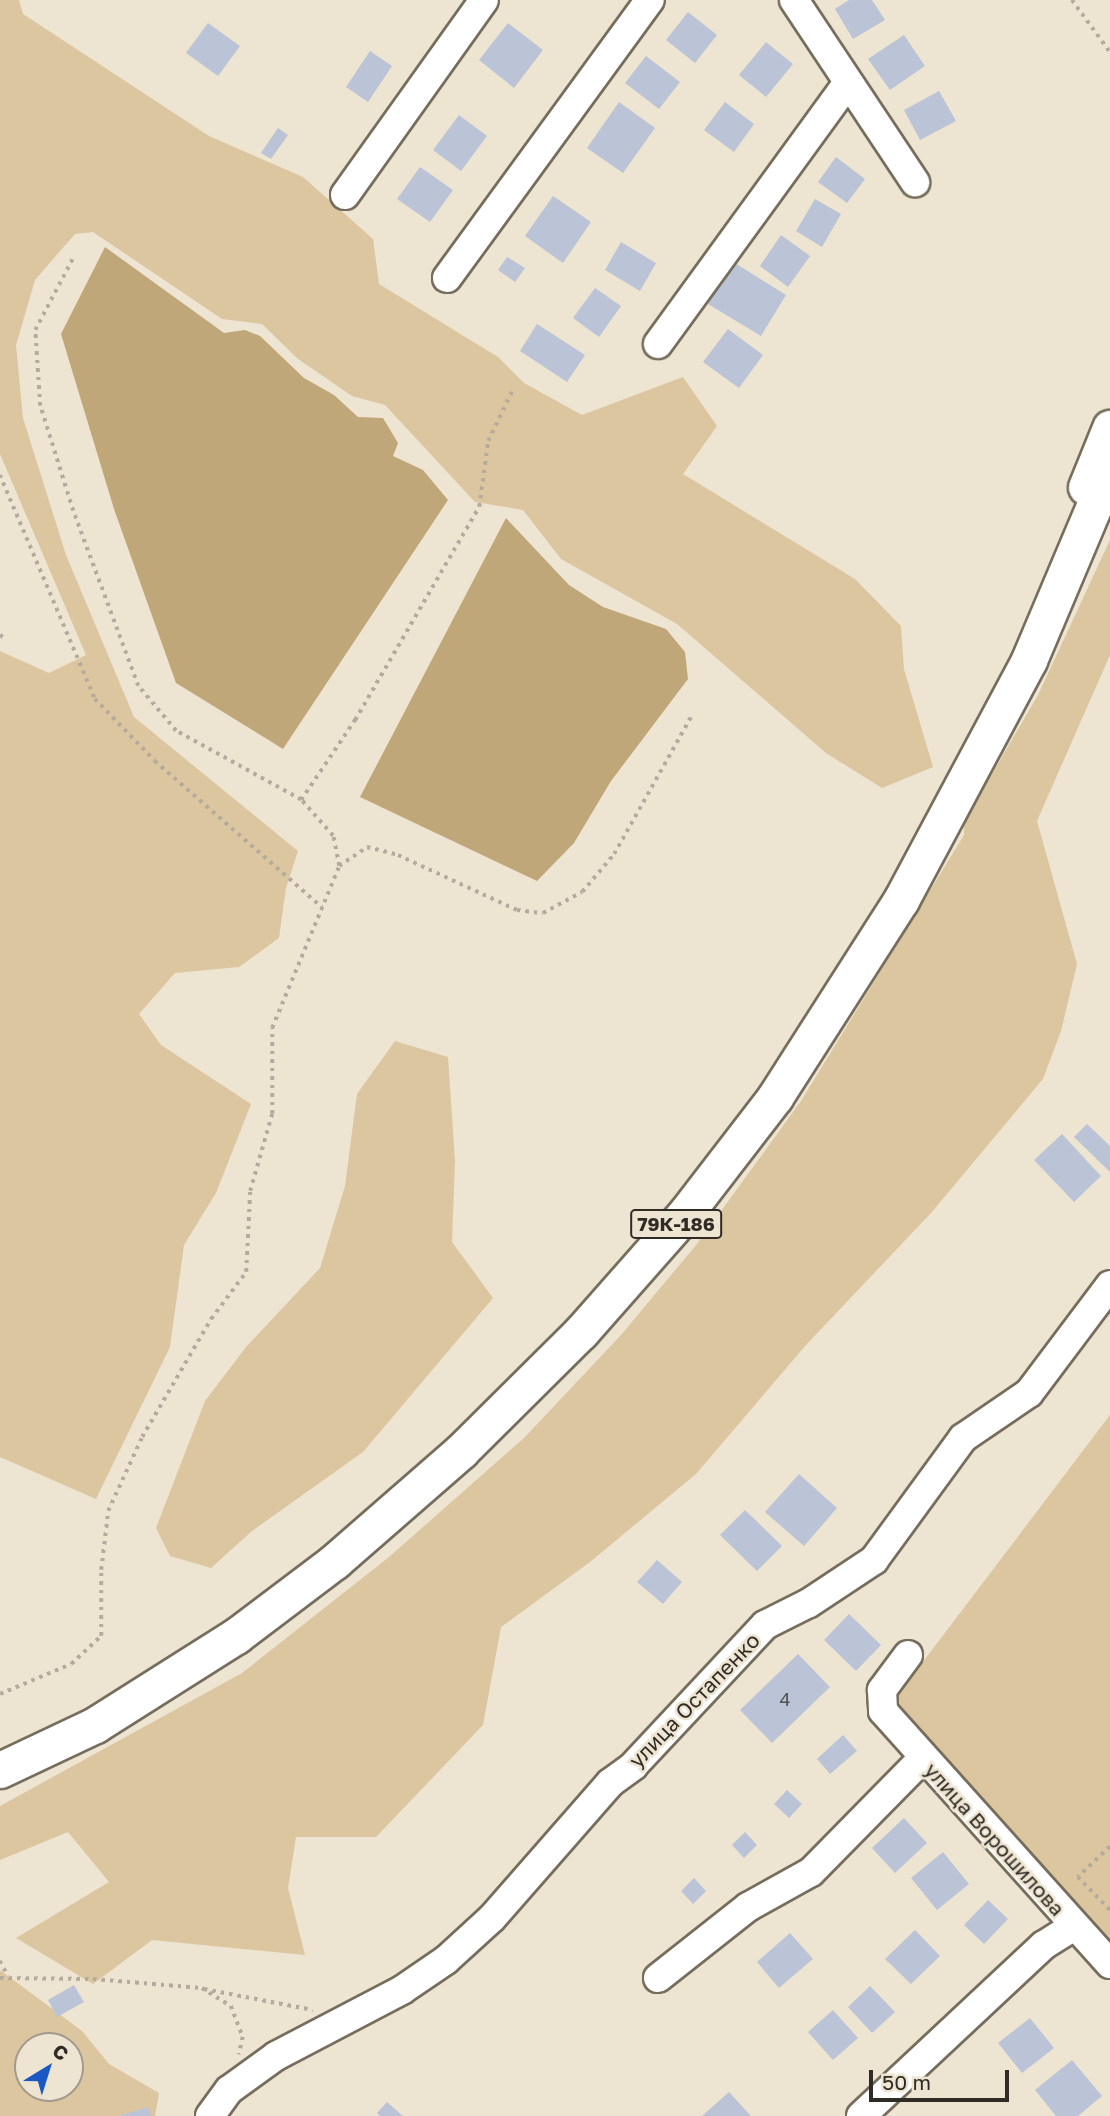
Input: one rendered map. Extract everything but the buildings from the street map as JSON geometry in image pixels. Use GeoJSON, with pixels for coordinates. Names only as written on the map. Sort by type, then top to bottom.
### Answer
{"type":"FeatureCollection","features":[{"type":"Feature","properties":{"kind":"main road"},"geometry":{"type":"LineString","coordinates":[[1029,660],[1064,544],[1110,428]]}},
{"type":"Feature","properties":{"kind":"main road","name":"79К-186"},"geometry":{"type":"LineString","coordinates":[[0,1770],[95,1725],[236,1636],[335,1561],[461,1451],[581,1332],[685,1214],[775,1097],[901,900],[1029,660],[1110,468]]}},
{"type":"Feature","properties":{"kind":"main road"},"geometry":{"type":"LineString","coordinates":[[1029,660],[1089,559],[1110,510]]}},
{"type":"Feature","properties":{"kind":"street"},"geometry":{"type":"LineString","coordinates":[[345,195],[484,0]]}},
{"type":"Feature","properties":{"kind":"street"},"geometry":{"type":"LineString","coordinates":[[447,278],[650,0]]}},
{"type":"Feature","properties":{"kind":"street"},"geometry":{"type":"LineString","coordinates":[[794,0],[847,84],[915,182]]}},
{"type":"Feature","properties":{"kind":"street"},"geometry":{"type":"LineString","coordinates":[[659,344],[847,84]]}},
{"type":"Feature","properties":{"kind":"street","name":"улица Остапенко"},"geometry":{"type":"LineString","coordinates":[[210,2116],[229,2090],[276,2056],[353,2018],[446,1960],[492,1917],[610,1783],[633,1766],[765,1625],[874,1560],[963,1438],[1029,1393],[1110,1285]]}},
{"type":"Feature","properties":{"kind":"street","name":"улица Ворошилова"},"geometry":{"type":"LineString","coordinates":[[908,1656],[882,1690],[883,1712],[922,1759],[1110,1964]]}},
{"type":"Feature","properties":{"kind":"street"},"geometry":{"type":"LineString","coordinates":[[658,1978],[748,1907],[811,1872],[922,1759]]}},
{"type":"Feature","properties":{"kind":"street"},"geometry":{"type":"LineString","coordinates":[[861,2116],[1044,1945],[1075,1926]]}},
{"type":"Feature","properties":{"kind":"path"},"geometry":{"type":"LineString","coordinates":[[1072,0],[1110,52]]}},
{"type":"Feature","properties":{"kind":"path"},"geometry":{"type":"LineString","coordinates":[[73,258],[36,330],[40,406],[73,511],[138,686],[176,730],[301,800],[333,836],[339,866]]}},
{"type":"Feature","properties":{"kind":"path"},"geometry":{"type":"LineString","coordinates":[[301,800],[355,720],[479,507],[488,441],[513,389]]}},
{"type":"Feature","properties":{"kind":"path"},"geometry":{"type":"LineString","coordinates":[[0,475],[95,699],[155,761],[322,907]]}},
{"type":"Feature","properties":{"kind":"path"},"geometry":{"type":"LineString","coordinates":[[0,1694],[71,1664],[101,1636],[101,1570],[108,1511],[142,1437],[211,1319],[246,1272],[250,1191],[272,1114],[272,1028],[339,866],[367,847],[398,855],[466,891],[517,910],[543,913],[582,892],[614,854],[691,717]]}},
{"type":"Feature","properties":{"kind":"path"},"geometry":{"type":"LineString","coordinates":[[1110,1847],[1078,1877],[1110,1910]]}},
{"type":"Feature","properties":{"kind":"path"},"geometry":{"type":"LineString","coordinates":[[0,1961],[8,1976]]}},
{"type":"Feature","properties":{"kind":"path"},"geometry":{"type":"LineString","coordinates":[[0,1978],[8,1976],[202,1988],[315,2011]]}},
{"type":"Feature","properties":{"kind":"path"},"geometry":{"type":"LineString","coordinates":[[202,1988],[231,2006],[243,2037],[229,2090]]}},
{"type":"Feature","properties":{"kind":"shaded area"},"geometry":{"type":"Polygon","coordinates":[[[0,0],[19,0],[23,14],[209,136],[303,177],[373,239],[379,284],[498,357],[524,383],[582,415],[683,377],[717,426],[683,474],[855,579],[901,626],[904,669],[933,767],[882,788],[826,753],[677,624],[561,559],[523,510],[475,502],[385,405],[352,396],[298,359],[262,324],[222,319],[93,232],[75,234],[35,280],[16,345],[23,418],[66,555],[134,717],[298,851],[286,888],[279,938],[239,967],[175,973],[139,1014],[161,1045],[251,1104],[216,1193],[184,1245],[170,1347],[96,1499],[0,1457],[0,651],[49,673],[86,655],[0,454],[0,0]]]}},
{"type":"Feature","properties":{"kind":"shaded area"},"geometry":{"type":"Polygon","coordinates":[[[105,247],[224,333],[245,330],[260,336],[304,378],[334,395],[358,417],[383,418],[398,443],[393,456],[423,470],[448,500],[283,749],[176,683],[114,509],[61,334],[105,247]]]}},
{"type":"Feature","properties":{"kind":"shaded area"},"geometry":{"type":"Polygon","coordinates":[[[506,518],[569,585],[603,607],[666,629],[685,652],[688,679],[611,781],[574,843],[537,881],[360,797],[506,518]]]}},
{"type":"Feature","properties":{"kind":"shaded area"},"geometry":{"type":"Polygon","coordinates":[[[1110,540],[1110,655],[1037,821],[1077,964],[1061,1031],[1043,1079],[931,1213],[806,1345],[696,1474],[590,1562],[501,1627],[483,1725],[376,1837],[296,1837],[288,1888],[305,1955],[152,1940],[93,1984],[16,1938],[109,1882],[68,1832],[0,1860],[0,1806],[242,1673],[389,1557],[524,1438],[621,1335],[697,1244],[801,1101],[964,835],[964,822],[1038,695],[1110,540]]]}},
{"type":"Feature","properties":{"kind":"shaded area"},"geometry":{"type":"Polygon","coordinates":[[[395,1041],[448,1057],[455,1161],[452,1242],[493,1298],[363,1452],[252,1531],[211,1568],[170,1556],[156,1528],[205,1401],[246,1347],[320,1268],[345,1186],[357,1094],[395,1041]]]}},
{"type":"Feature","properties":{"kind":"shaded area"},"geometry":{"type":"Polygon","coordinates":[[[1110,1415],[1110,1955],[922,1756],[894,1700],[1110,1415]]]}},
{"type":"Feature","properties":{"kind":"shaded area"},"geometry":{"type":"Polygon","coordinates":[[[0,1970],[83,2032],[14,2032],[14,2102],[84,2102],[84,2033],[109,2064],[159,2093],[155,2116],[0,2116],[0,1970]]]}}]}
